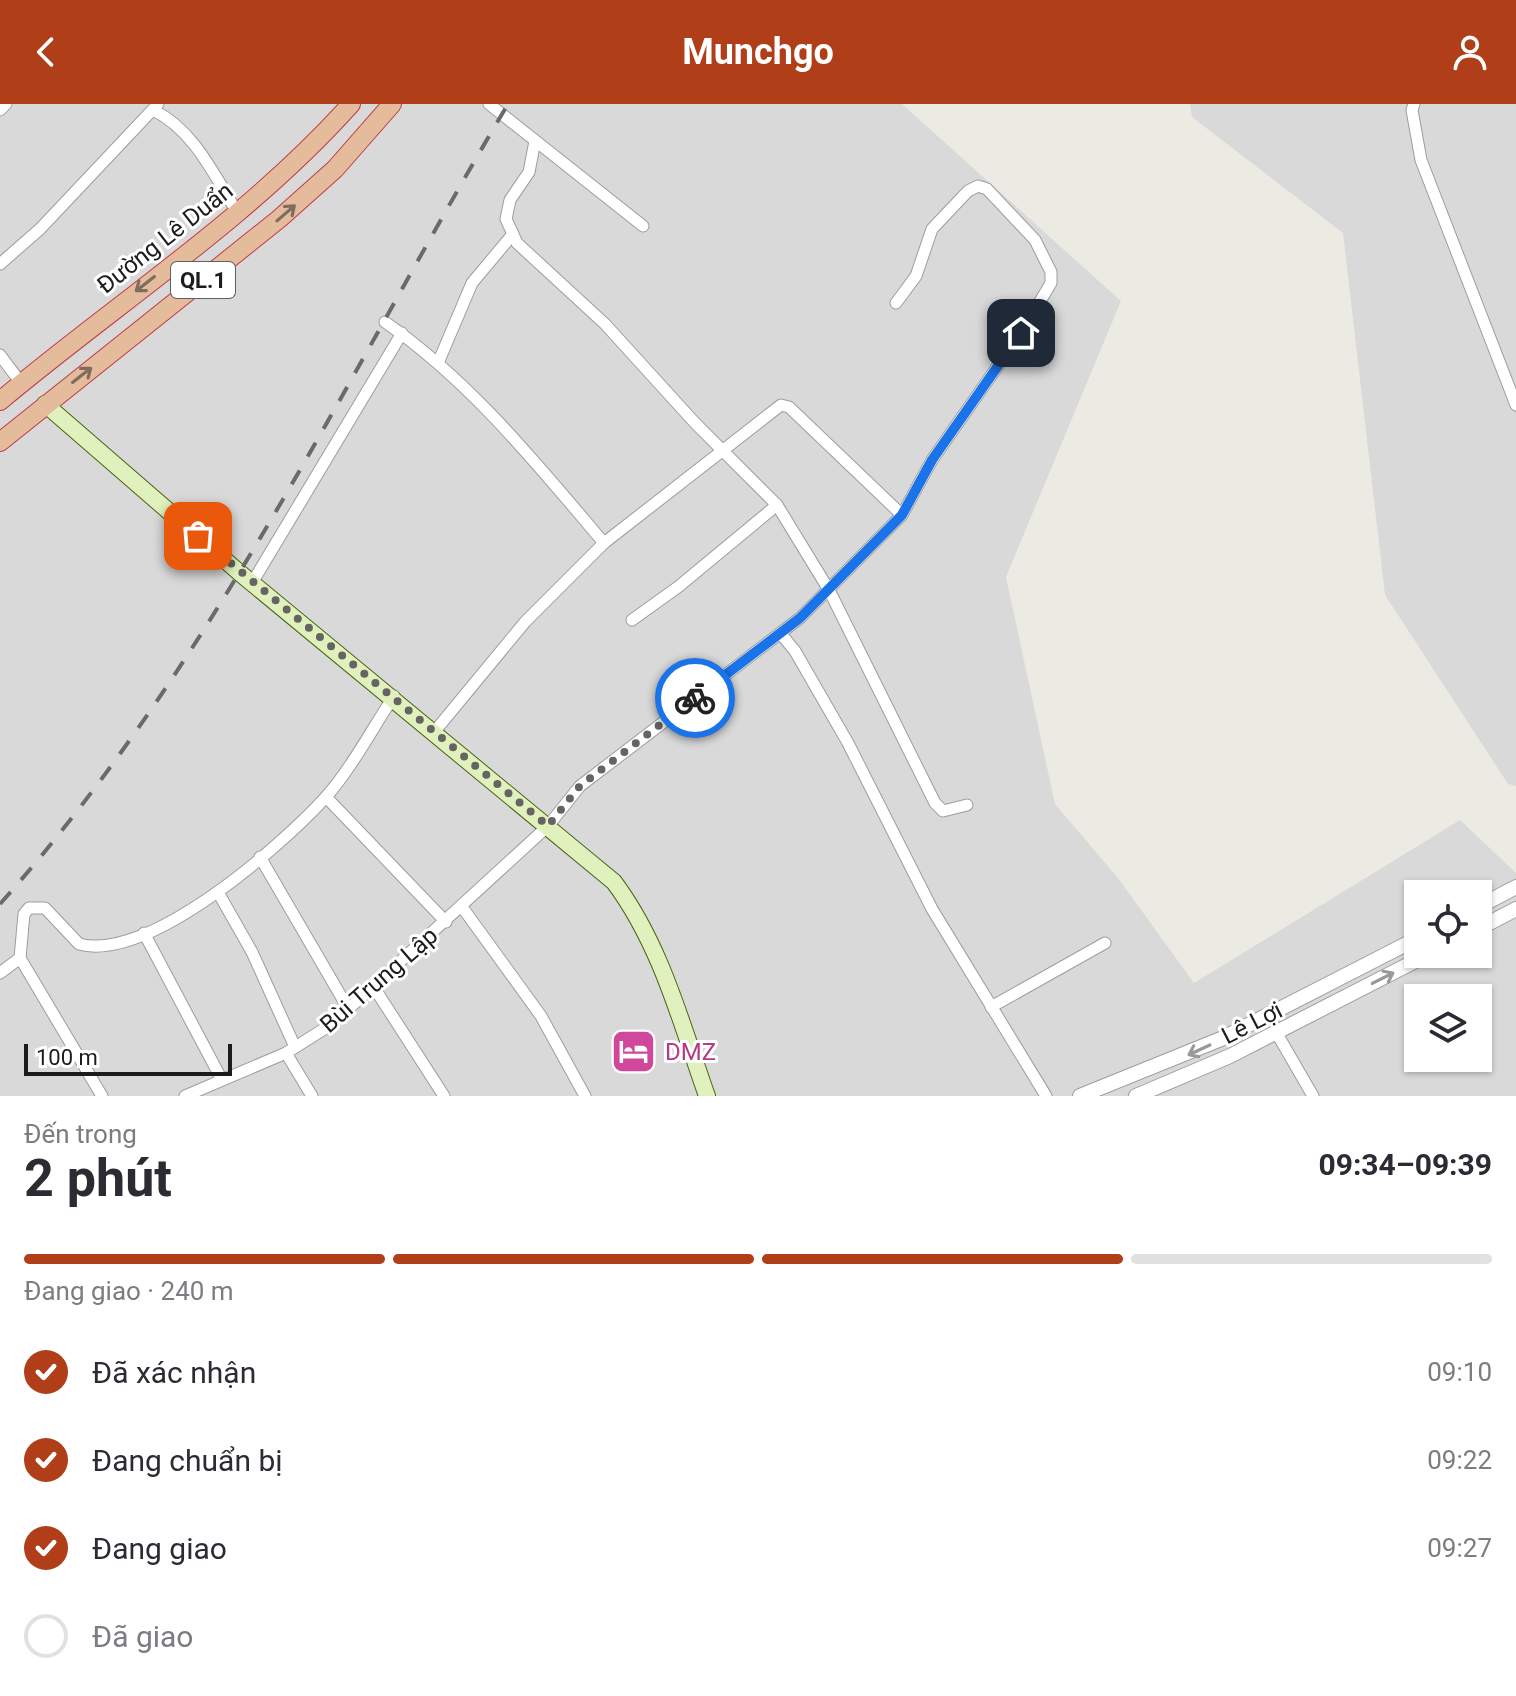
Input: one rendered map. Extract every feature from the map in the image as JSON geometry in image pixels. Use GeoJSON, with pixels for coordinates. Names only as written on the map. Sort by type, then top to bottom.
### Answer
{"type":"FeatureCollection","features":[{"type":"Feature","properties":{"kind":"highway","name":"Đường Lê Duẩn"},"geometry":{"type":"LineString","coordinates":[[0,401],[237,212],[315,145],[351,104]]}},
{"type":"Feature","properties":{"kind":"highway","name":"QL.1"},"geometry":{"type":"LineString","coordinates":[[0,442],[279,219],[335,169],[392,104]]}},
{"type":"Feature","properties":{"kind":"highway"},"geometry":{"type":"LineString","coordinates":[[21,383],[45,404]]}},
{"type":"Feature","properties":{"kind":"main road"},"geometry":{"type":"LineString","coordinates":[[45,404],[252,583],[394,696],[614,882],[634,908],[656,953],[707,1096]]}},
{"type":"Feature","properties":{"kind":"street"},"geometry":{"type":"LineString","coordinates":[[0,110],[6,104]]}},
{"type":"Feature","properties":{"kind":"street"},"geometry":{"type":"LineString","coordinates":[[489,104],[643,226]]}},
{"type":"Feature","properties":{"kind":"street"},"geometry":{"type":"LineString","coordinates":[[1414,104],[1412,110],[1421,160],[1516,405]]}},
{"type":"Feature","properties":{"kind":"street"},"geometry":{"type":"LineString","coordinates":[[0,264],[40,229],[155,107],[194,145],[237,212]]}},
{"type":"Feature","properties":{"kind":"street"},"geometry":{"type":"LineString","coordinates":[[535,141],[529,172],[510,200],[506,219],[513,234],[528,257],[605,324],[777,505],[829,590],[935,803],[943,811],[967,805]]}},
{"type":"Feature","properties":{"kind":"street","name":"Bùi Trung Lập"},"geometry":{"type":"LineString","coordinates":[[185,1096],[203,1092],[222,1080],[290,1050],[349,1010],[548,826],[580,786],[781,634],[829,590],[902,515],[932,460],[1049,289],[1051,272],[1035,240],[987,189],[978,186],[968,191],[932,229],[916,276],[896,303]]}},
{"type":"Feature","properties":{"kind":"street"},"geometry":{"type":"LineString","coordinates":[[438,363],[472,283],[513,234]]}},
{"type":"Feature","properties":{"kind":"street"},"geometry":{"type":"LineString","coordinates":[[385,322],[438,363],[492,413],[604,543]]}},
{"type":"Feature","properties":{"kind":"street"},"geometry":{"type":"LineString","coordinates":[[252,583],[402,333]]}},
{"type":"Feature","properties":{"kind":"street"},"geometry":{"type":"LineString","coordinates":[[0,355],[21,383]]}},
{"type":"Feature","properties":{"kind":"street"},"geometry":{"type":"LineString","coordinates":[[435,731],[525,622],[604,543],[721,449],[785,405],[902,515]]}},
{"type":"Feature","properties":{"kind":"street"},"geometry":{"type":"LineString","coordinates":[[632,620],[678,587],[777,505]]}},
{"type":"Feature","properties":{"kind":"street"},"geometry":{"type":"LineString","coordinates":[[781,634],[795,651],[848,743],[932,909],[1046,1096]]}},
{"type":"Feature","properties":{"kind":"street"},"geometry":{"type":"LineString","coordinates":[[102,1096],[20,958],[24,914],[33,907],[45,908],[84,946],[120,945],[219,894],[326,797],[394,696]]}},
{"type":"Feature","properties":{"kind":"street"},"geometry":{"type":"LineString","coordinates":[[326,797],[446,922]]}},
{"type":"Feature","properties":{"kind":"street"},"geometry":{"type":"LineString","coordinates":[[260,857],[349,1010]]}},
{"type":"Feature","properties":{"kind":"street"},"geometry":{"type":"LineString","coordinates":[[1492,901],[1516,887]]}},
{"type":"Feature","properties":{"kind":"street"},"geometry":{"type":"LineString","coordinates":[[219,894],[252,952],[290,1050],[312,1096]]}},
{"type":"Feature","properties":{"kind":"street"},"geometry":{"type":"LineString","coordinates":[[462,907],[541,1016],[585,1096]]}},
{"type":"Feature","properties":{"kind":"street"},"geometry":{"type":"LineString","coordinates":[[1492,922],[1516,909]]}},
{"type":"Feature","properties":{"kind":"street"},"geometry":{"type":"LineString","coordinates":[[144,933],[222,1080]]}},
{"type":"Feature","properties":{"kind":"street"},"geometry":{"type":"LineString","coordinates":[[991,1007],[1105,943]]}},
{"type":"Feature","properties":{"kind":"street","name":"Lê Lợi"},"geometry":{"type":"LineString","coordinates":[[1080,1096],[1171,1062],[1404,945]]}},
{"type":"Feature","properties":{"kind":"street"},"geometry":{"type":"LineString","coordinates":[[0,973],[20,958]]}},
{"type":"Feature","properties":{"kind":"street","name":"Lê Lợi"},"geometry":{"type":"LineString","coordinates":[[1136,1096],[1180,1079],[1404,967]]}},
{"type":"Feature","properties":{"kind":"street"},"geometry":{"type":"LineString","coordinates":[[1335,980],[1344,997]]}},
{"type":"Feature","properties":{"kind":"street"},"geometry":{"type":"LineString","coordinates":[[375,989],[444,1096]]}},
{"type":"Feature","properties":{"kind":"street"},"geometry":{"type":"LineString","coordinates":[[1276,1032],[1313,1096]]}},
{"type":"Feature","properties":{"kind":"street"},"geometry":{"type":"LineString","coordinates":[[1171,1062],[1180,1079]]}},
{"type":"Feature","properties":{"kind":"shaded area"},"geometry":{"type":"Polygon","coordinates":[[[0,104],[902,104],[1121,301],[1006,577],[1055,804],[1118,878],[1194,983],[1460,820],[1516,873],[1516,1096],[0,1096],[0,104]]]}},
{"type":"Feature","properties":{"kind":"shaded area"},"geometry":{"type":"Polygon","coordinates":[[[1190,104],[1516,104],[1516,786],[1508,784],[1385,595],[1343,233],[1192,117],[1190,104]]]}},
{"type":"Feature","properties":{"kind":"railway"},"geometry":{"type":"LineString","coordinates":[[0,904],[76,812],[146,717],[211,618],[273,517],[508,104]]}},
{"type":"Feature","properties":{"kind":"way so far"},"geometry":{"type":"LineString","coordinates":[[198,536],[548,826],[580,786],[695,698]]}},
{"type":"Feature","properties":{"kind":"place","name":"DMZ"},"geometry":{"type":"Point","coordinates":[634,1052]}},
{"type":"Feature","properties":{"kind":"route"},"geometry":{"type":"LineString","coordinates":[[695,698],[800,618],[902,515],[932,460],[1021,333]]}}]}
